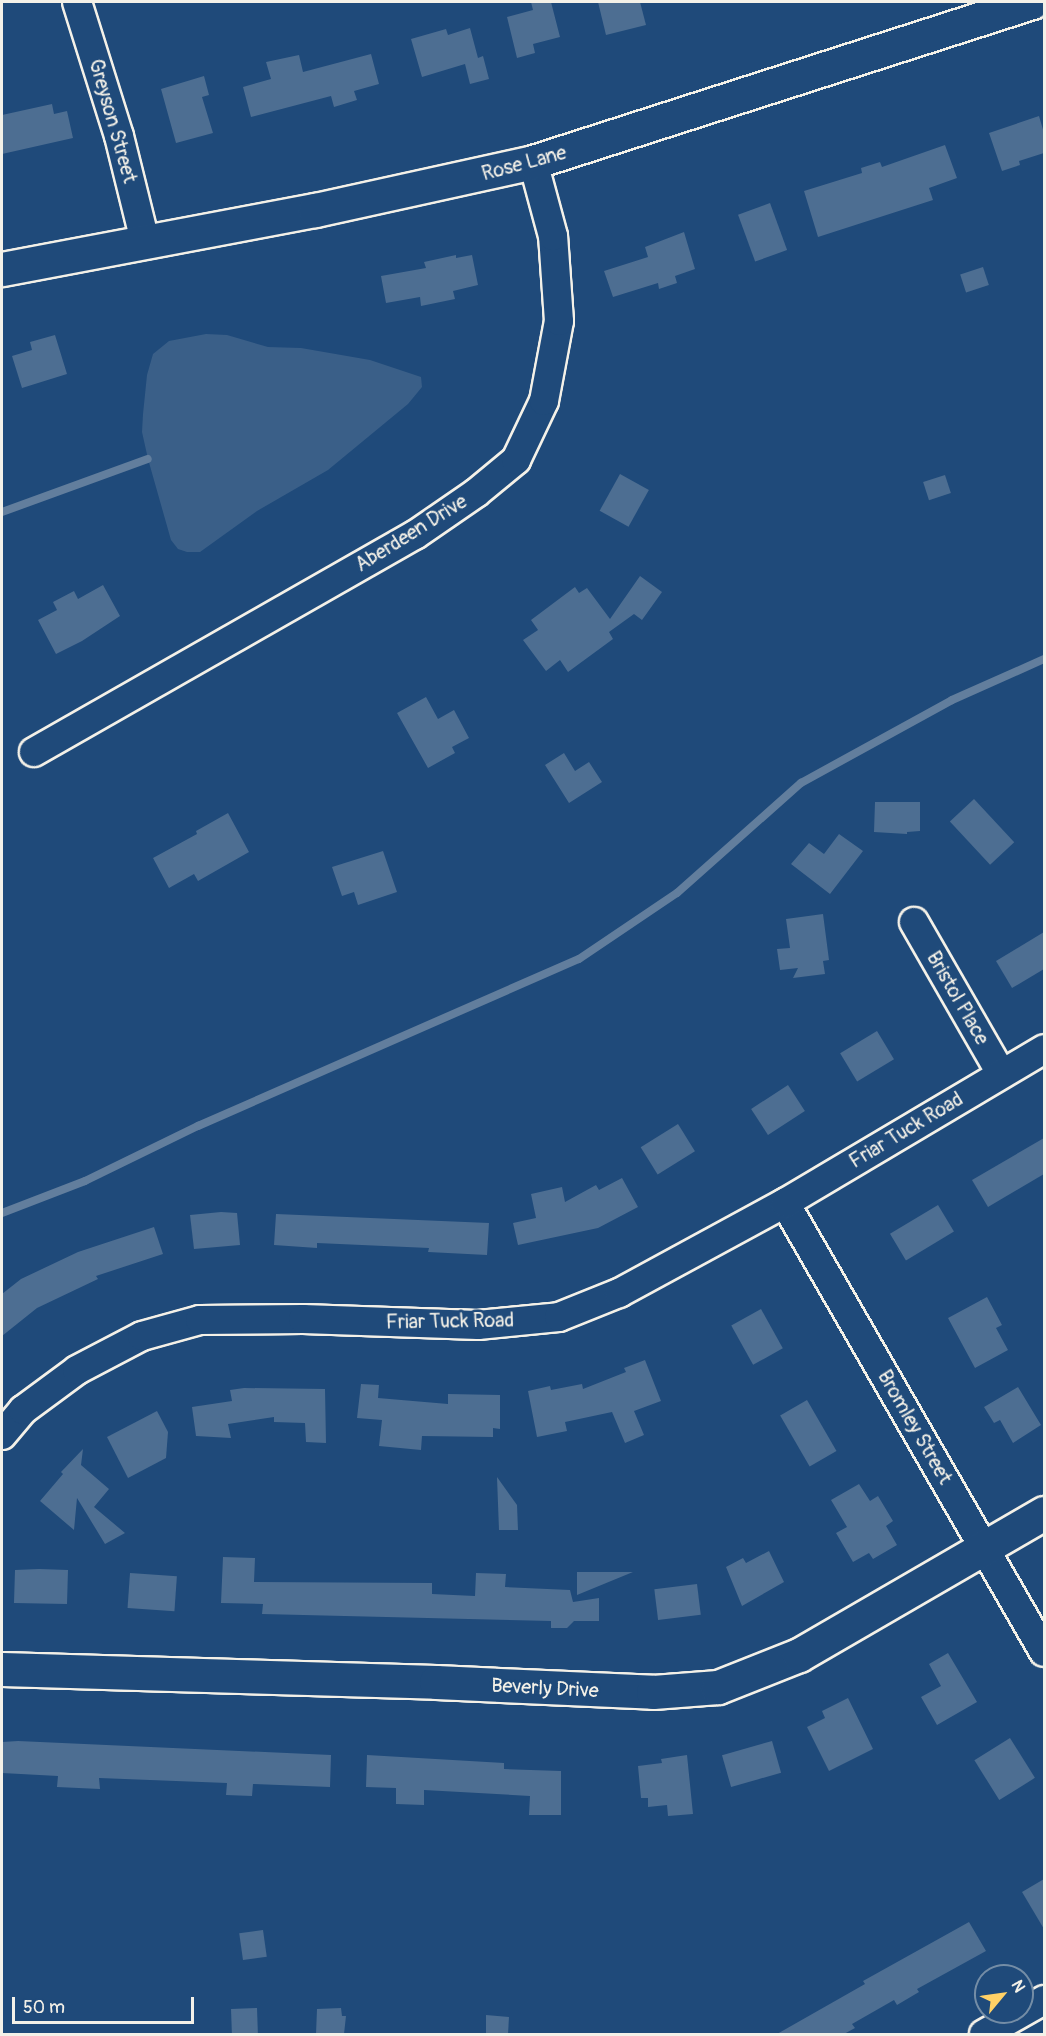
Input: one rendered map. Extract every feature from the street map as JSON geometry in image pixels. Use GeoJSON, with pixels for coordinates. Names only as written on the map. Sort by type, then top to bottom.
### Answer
{"type":"FeatureCollection","features":[{"type":"Feature","properties":{"kind":"street","name":"Greyson Street"},"geometry":{"type":"LineString","coordinates":[[77,2],[119,136],[145,241]]}},
{"type":"Feature","properties":{"kind":"street","name":"Rose Lane"},"geometry":{"type":"LineString","coordinates":[[2,268],[315,210],[533,162],[1032,2]]}},
{"type":"Feature","properties":{"kind":"street","name":"Aberdeen Drive"},"geometry":{"type":"LineString","coordinates":[[34,752],[415,535],[476,493],[516,460],[544,401],[559,321],[553,236],[533,162]]}},
{"type":"Feature","properties":{"kind":"street","name":"Bristol Place"},"geometry":{"type":"LineString","coordinates":[[914,922],[1001,1073]]}},
{"type":"Feature","properties":{"kind":"street","name":"Friar Tuck Road"},"geometry":{"type":"LineString","coordinates":[[2,1435],[23,1410],[77,1370],[142,1336],[200,1320],[303,1319],[478,1325],[559,1317],[619,1293],[785,1203],[1044,1049]]}},
{"type":"Feature","properties":{"kind":"street","name":"Bromley Street"},"geometry":{"type":"LineString","coordinates":[[785,1203],[1044,1652]]}},
{"type":"Feature","properties":{"kind":"street","name":"Beverly Drive"},"geometry":{"type":"LineString","coordinates":[[2,1669],[436,1682],[653,1692],[718,1687],[799,1654],[1044,1513]]}},
{"type":"Feature","properties":{"kind":"street"},"geometry":{"type":"LineString","coordinates":[[984,2034],[1044,2000]]}},
{"type":"Feature","properties":{"kind":"shaded area"},"geometry":{"type":"Polygon","coordinates":[[[206,334],[227,335],[268,347],[301,348],[370,360],[421,377],[422,387],[408,404],[328,470],[257,511],[200,552],[187,552],[178,549],[171,540],[142,432],[143,414],[147,375],[153,354],[169,341],[206,334]]]}},
{"type":"Feature","properties":{"kind":"building"},"geometry":{"type":"Polygon","coordinates":[[[531,2],[551,2],[560,37],[533,44],[535,53],[517,58],[507,17],[533,10],[531,2]]]}},
{"type":"Feature","properties":{"kind":"building"},"geometry":{"type":"Polygon","coordinates":[[[598,2],[640,2],[646,25],[606,35],[598,2]]]}},
{"type":"Feature","properties":{"kind":"building"},"geometry":{"type":"Polygon","coordinates":[[[470,28],[478,58],[483,56],[489,79],[470,84],[465,64],[422,77],[411,39],[446,29],[448,35],[470,28]]]}},
{"type":"Feature","properties":{"kind":"building"},"geometry":{"type":"Polygon","coordinates":[[[371,54],[379,84],[354,91],[357,100],[334,107],[331,96],[251,117],[243,87],[271,79],[266,62],[299,55],[303,72],[371,54]]]}},
{"type":"Feature","properties":{"kind":"building"},"geometry":{"type":"Polygon","coordinates":[[[204,76],[209,95],[202,97],[213,133],[176,143],[161,89],[204,76]]]}},
{"type":"Feature","properties":{"kind":"building"},"geometry":{"type":"Polygon","coordinates":[[[52,104],[54,114],[67,111],[73,138],[2,154],[2,115],[52,104]]]}},
{"type":"Feature","properties":{"kind":"building"},"geometry":{"type":"Polygon","coordinates":[[[1039,116],[1044,133],[1044,153],[1019,161],[1020,165],[1002,171],[989,133],[1039,116]]]}},
{"type":"Feature","properties":{"kind":"building"},"geometry":{"type":"Polygon","coordinates":[[[945,145],[957,178],[929,188],[933,200],[818,237],[804,191],[862,173],[861,168],[880,162],[882,167],[945,145]]]}},
{"type":"Feature","properties":{"kind":"building"},"geometry":{"type":"Polygon","coordinates":[[[770,203],[787,250],[755,262],[738,215],[770,203]]]}},
{"type":"Feature","properties":{"kind":"building"},"geometry":{"type":"Polygon","coordinates":[[[684,232],[695,269],[675,276],[677,283],[659,289],[658,283],[613,297],[604,271],[648,257],[645,247],[684,232]]]}},
{"type":"Feature","properties":{"kind":"building"},"geometry":{"type":"Polygon","coordinates":[[[456,255],[456,258],[472,255],[478,285],[453,291],[455,299],[421,306],[420,297],[386,303],[381,276],[426,268],[424,262],[456,255]]]}},
{"type":"Feature","properties":{"kind":"building"},"geometry":{"type":"Polygon","coordinates":[[[983,267],[989,285],[966,292],[960,274],[983,267]]]}},
{"type":"Feature","properties":{"kind":"building"},"geometry":{"type":"Polygon","coordinates":[[[55,335],[67,374],[22,388],[12,356],[32,350],[30,342],[55,335]]]}},
{"type":"Feature","properties":{"kind":"building"},"geometry":{"type":"Polygon","coordinates":[[[620,474],[649,490],[629,527],[600,511],[620,474]]]}},
{"type":"Feature","properties":{"kind":"building"},"geometry":{"type":"Polygon","coordinates":[[[945,475],[951,493],[929,500],[923,482],[945,475]]]}},
{"type":"Feature","properties":{"kind":"building"},"geometry":{"type":"Polygon","coordinates":[[[640,576],[662,592],[642,620],[634,614],[609,632],[613,639],[568,672],[560,660],[546,671],[523,640],[538,630],[531,620],[575,587],[579,593],[587,588],[610,619],[640,576]]]}},
{"type":"Feature","properties":{"kind":"building"},"geometry":{"type":"Polygon","coordinates":[[[103,585],[120,616],[82,641],[56,654],[38,620],[57,610],[53,602],[74,591],[78,599],[103,585]]]}},
{"type":"Feature","properties":{"kind":"building"},"geometry":{"type":"Polygon","coordinates":[[[426,697],[438,719],[454,710],[469,738],[452,747],[455,753],[428,768],[397,713],[426,697]]]}},
{"type":"Feature","properties":{"kind":"building"},"geometry":{"type":"Polygon","coordinates":[[[564,753],[575,771],[589,762],[602,782],[569,803],[545,765],[564,753]]]}},
{"type":"Feature","properties":{"kind":"building"},"geometry":{"type":"Polygon","coordinates":[[[974,799],[1014,842],[990,865],[950,822],[974,799]]]}},
{"type":"Feature","properties":{"kind":"building"},"geometry":{"type":"Polygon","coordinates":[[[875,802],[920,802],[920,831],[907,832],[907,834],[874,832],[875,802]]]}},
{"type":"Feature","properties":{"kind":"building"},"geometry":{"type":"Polygon","coordinates":[[[228,813],[249,852],[198,881],[194,874],[169,888],[153,858],[197,834],[196,831],[228,813]]]}},
{"type":"Feature","properties":{"kind":"building"},"geometry":{"type":"Polygon","coordinates":[[[839,834],[863,851],[830,894],[791,864],[809,843],[824,854],[839,834]]]}},
{"type":"Feature","properties":{"kind":"building"},"geometry":{"type":"Polygon","coordinates":[[[383,851],[397,892],[358,905],[354,892],[342,896],[332,867],[383,851]]]}},
{"type":"Feature","properties":{"kind":"building"},"geometry":{"type":"Polygon","coordinates":[[[823,914],[829,960],[823,961],[825,974],[793,978],[798,968],[780,970],[777,949],[790,948],[786,919],[823,914]]]}},
{"type":"Feature","properties":{"kind":"building"},"geometry":{"type":"Polygon","coordinates":[[[1044,932],[1044,969],[1012,988],[996,961],[1044,932]]]}},
{"type":"Feature","properties":{"kind":"building"},"geometry":{"type":"Polygon","coordinates":[[[877,1031],[894,1059],[857,1081],[840,1053],[877,1031]]]}},
{"type":"Feature","properties":{"kind":"building"},"geometry":{"type":"Polygon","coordinates":[[[788,1085],[805,1111],[768,1135],[751,1109],[788,1085]]]}},
{"type":"Feature","properties":{"kind":"building"},"geometry":{"type":"Polygon","coordinates":[[[678,1124],[695,1151],[658,1174],[641,1147],[678,1124]]]}},
{"type":"Feature","properties":{"kind":"building"},"geometry":{"type":"Polygon","coordinates":[[[1044,1138],[1044,1174],[988,1207],[972,1180],[1044,1138]]]}},
{"type":"Feature","properties":{"kind":"building"},"geometry":{"type":"Polygon","coordinates":[[[622,1178],[638,1207],[598,1228],[518,1245],[513,1223],[536,1218],[531,1194],[562,1187],[565,1202],[596,1185],[599,1190],[622,1178]]]}},
{"type":"Feature","properties":{"kind":"building"},"geometry":{"type":"Polygon","coordinates":[[[938,1205],[954,1232],[906,1260],[890,1234],[938,1205]]]}},
{"type":"Feature","properties":{"kind":"building"},"geometry":{"type":"Polygon","coordinates":[[[237,1213],[240,1245],[194,1249],[190,1215],[237,1213]]]}},
{"type":"Feature","properties":{"kind":"building"},"geometry":{"type":"Polygon","coordinates":[[[276,1214],[489,1223],[487,1255],[428,1252],[429,1248],[317,1243],[317,1248],[274,1245],[276,1214]]]}},
{"type":"Feature","properties":{"kind":"building"},"geometry":{"type":"Polygon","coordinates":[[[154,1227],[163,1254],[96,1276],[98,1279],[37,1308],[2,1336],[2,1294],[21,1279],[78,1252],[154,1227]]]}},
{"type":"Feature","properties":{"kind":"building"},"geometry":{"type":"Polygon","coordinates":[[[987,1297],[1002,1325],[996,1328],[1008,1350],[975,1368],[948,1318],[987,1297]]]}},
{"type":"Feature","properties":{"kind":"building"},"geometry":{"type":"Polygon","coordinates":[[[761,1309],[783,1348],[753,1365],[731,1325],[761,1309]]]}},
{"type":"Feature","properties":{"kind":"building"},"geometry":{"type":"Polygon","coordinates":[[[645,1360],[661,1401],[634,1411],[644,1435],[625,1443],[612,1412],[565,1422],[567,1431],[537,1437],[528,1391],[550,1386],[551,1390],[582,1384],[583,1389],[626,1372],[624,1368],[645,1360]]]}},
{"type":"Feature","properties":{"kind":"building"},"geometry":{"type":"Polygon","coordinates":[[[361,1384],[379,1385],[378,1398],[448,1404],[448,1394],[500,1395],[500,1429],[493,1428],[493,1437],[422,1436],[421,1450],[379,1446],[382,1420],[357,1418],[361,1384]]]}},
{"type":"Feature","properties":{"kind":"building"},"geometry":{"type":"Polygon","coordinates":[[[1018,1387],[1041,1425],[1013,1443],[1000,1420],[994,1423],[984,1407],[1018,1387]]]}},
{"type":"Feature","properties":{"kind":"building"},"geometry":{"type":"Polygon","coordinates":[[[244,1388],[325,1389],[326,1443],[306,1442],[305,1423],[274,1422],[274,1417],[228,1424],[231,1438],[196,1436],[192,1407],[232,1401],[230,1390],[244,1388]]]}},
{"type":"Feature","properties":{"kind":"building"},"geometry":{"type":"Polygon","coordinates":[[[807,1400],[837,1451],[810,1467],[780,1416],[807,1400]]]}},
{"type":"Feature","properties":{"kind":"building"},"geometry":{"type":"Polygon","coordinates":[[[157,1411],[168,1432],[166,1458],[128,1478],[107,1437],[157,1411]]]}},
{"type":"Feature","properties":{"kind":"building"},"geometry":{"type":"Polygon","coordinates":[[[83,1449],[81,1465],[109,1489],[94,1507],[125,1533],[105,1544],[77,1498],[74,1530],[40,1501],[63,1474],[61,1472],[83,1449]]]}},
{"type":"Feature","properties":{"kind":"building"},"geometry":{"type":"Polygon","coordinates":[[[497,1477],[517,1505],[518,1530],[499,1530],[497,1477]]]}},
{"type":"Feature","properties":{"kind":"building"},"geometry":{"type":"Polygon","coordinates":[[[859,1484],[870,1501],[878,1496],[893,1521],[886,1526],[897,1545],[873,1559],[869,1553],[853,1562],[836,1533],[847,1527],[831,1500],[859,1484]]]}},
{"type":"Feature","properties":{"kind":"building"},"geometry":{"type":"Polygon","coordinates":[[[769,1551],[784,1582],[742,1606],[726,1567],[743,1558],[746,1563],[769,1551]]]}},
{"type":"Feature","properties":{"kind":"building"},"geometry":{"type":"Polygon","coordinates":[[[223,1557],[255,1558],[254,1582],[432,1583],[432,1594],[475,1596],[476,1573],[506,1574],[505,1587],[570,1590],[573,1602],[599,1598],[599,1621],[574,1621],[567,1628],[551,1628],[551,1621],[262,1614],[263,1604],[221,1603],[223,1557]]]}},
{"type":"Feature","properties":{"kind":"building"},"geometry":{"type":"Polygon","coordinates":[[[15,1570],[68,1570],[67,1604],[14,1603],[15,1570]]]}},
{"type":"Feature","properties":{"kind":"building"},"geometry":{"type":"Polygon","coordinates":[[[577,1572],[633,1572],[577,1595],[577,1572]]]}},
{"type":"Feature","properties":{"kind":"building"},"geometry":{"type":"Polygon","coordinates":[[[130,1573],[177,1576],[174,1611],[128,1608],[130,1573]]]}},
{"type":"Feature","properties":{"kind":"building"},"geometry":{"type":"Polygon","coordinates":[[[697,1584],[701,1615],[658,1620],[654,1589],[697,1584]]]}},
{"type":"Feature","properties":{"kind":"building"},"geometry":{"type":"Polygon","coordinates":[[[948,1653],[977,1702],[937,1725],[921,1697],[941,1686],[929,1664],[948,1653]]]}},
{"type":"Feature","properties":{"kind":"building"},"geometry":{"type":"Polygon","coordinates":[[[848,1698],[873,1749],[829,1771],[807,1727],[825,1718],[822,1711],[848,1698]]]}},
{"type":"Feature","properties":{"kind":"building"},"geometry":{"type":"Polygon","coordinates":[[[1010,1738],[1035,1778],[999,1800],[974,1760],[1010,1738]]]}},
{"type":"Feature","properties":{"kind":"building"},"geometry":{"type":"Polygon","coordinates":[[[772,1741],[781,1773],[731,1787],[722,1755],[772,1741]]]}},
{"type":"Feature","properties":{"kind":"building"},"geometry":{"type":"Polygon","coordinates":[[[2,1742],[331,1755],[330,1787],[253,1784],[252,1796],[226,1795],[227,1783],[99,1778],[100,1789],[57,1787],[58,1776],[2,1773],[2,1742]]]}},
{"type":"Feature","properties":{"kind":"building"},"geometry":{"type":"Polygon","coordinates":[[[367,1755],[504,1763],[504,1769],[561,1771],[561,1815],[529,1815],[530,1796],[424,1790],[424,1805],[396,1804],[396,1788],[366,1787],[367,1755]]]}},
{"type":"Feature","properties":{"kind":"building"},"geometry":{"type":"Polygon","coordinates":[[[687,1755],[693,1814],[668,1816],[667,1805],[648,1807],[648,1798],[641,1798],[638,1766],[662,1763],[661,1759],[687,1755]]]}},
{"type":"Feature","properties":{"kind":"building"},"geometry":{"type":"Polygon","coordinates":[[[1044,1879],[1044,1929],[1022,1892],[1044,1879]]]}},
{"type":"Feature","properties":{"kind":"building"},"geometry":{"type":"Polygon","coordinates":[[[969,1922],[986,1951],[917,1989],[919,1992],[897,2005],[894,2000],[852,2024],[855,2028],[844,2034],[777,2034],[865,1984],[863,1981],[969,1922]]]}},
{"type":"Feature","properties":{"kind":"building"},"geometry":{"type":"Polygon","coordinates":[[[263,1930],[267,1957],[243,1960],[239,1933],[263,1930]]]}},
{"type":"Feature","properties":{"kind":"building"},"geometry":{"type":"Polygon","coordinates":[[[257,2008],[258,2034],[232,2034],[231,2009],[257,2008]]]}},
{"type":"Feature","properties":{"kind":"building"},"geometry":{"type":"Polygon","coordinates":[[[341,2008],[342,2016],[346,2016],[344,2034],[316,2034],[317,2009],[341,2008]]]}},
{"type":"Feature","properties":{"kind":"building"},"geometry":{"type":"Polygon","coordinates":[[[486,2015],[509,2017],[508,2034],[486,2034],[486,2015]]]}},
{"type":"Feature","properties":{"kind":"waterway"},"geometry":{"type":"LineString","coordinates":[[2,512],[148,459]]}},
{"type":"Feature","properties":{"kind":"waterway"},"geometry":{"type":"LineString","coordinates":[[2,1213],[85,1181],[198,1126],[579,959],[677,893],[801,783],[952,700],[1044,659]]}}]}
